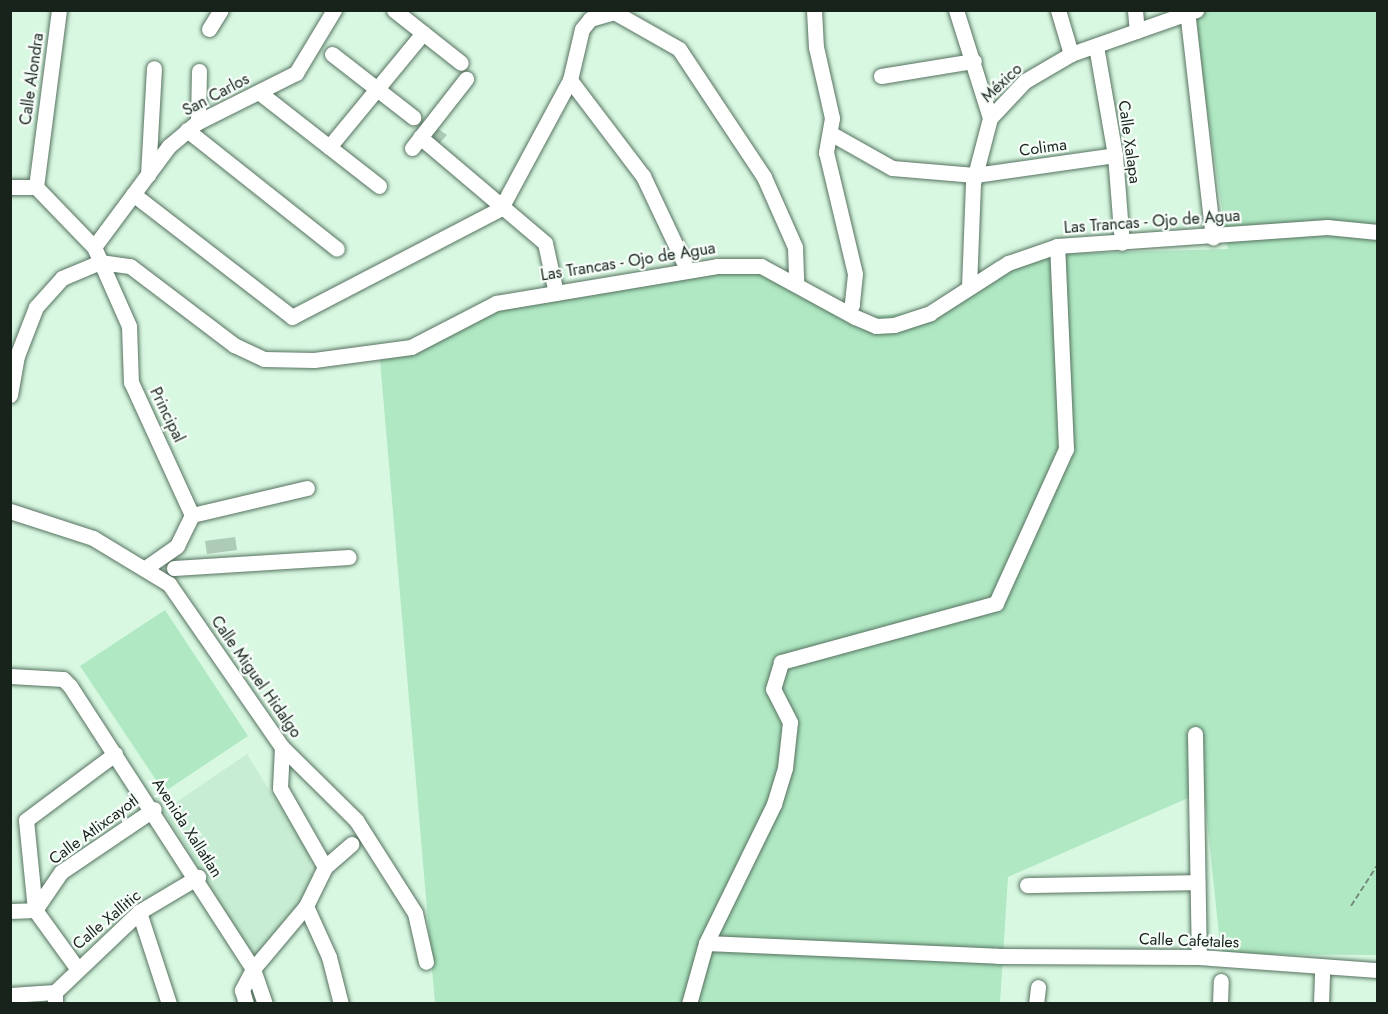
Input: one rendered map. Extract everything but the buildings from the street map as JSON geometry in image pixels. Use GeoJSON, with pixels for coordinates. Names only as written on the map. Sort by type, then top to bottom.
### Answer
{"type":"FeatureCollection","features":[{"type":"Feature","properties":{"kind":"street","name":"Calle Alondra"},"geometry":{"type":"LineString","coordinates":[[36,187],[60,10]]}},
{"type":"Feature","properties":{"kind":"street"},"geometry":{"type":"LineString","coordinates":[[209,29],[221,10]]}},
{"type":"Feature","properties":{"kind":"street","name":"San Carlos"},"geometry":{"type":"LineString","coordinates":[[94,247],[148,175],[193,126],[296,73],[334,10]]}},
{"type":"Feature","properties":{"kind":"street"},"geometry":{"type":"LineString","coordinates":[[394,10],[461,63]]}},
{"type":"Feature","properties":{"kind":"street"},"geometry":{"type":"LineString","coordinates":[[814,10],[816,47],[832,118],[826,152],[855,281],[846,311]]}},
{"type":"Feature","properties":{"kind":"street"},"geometry":{"type":"LineString","coordinates":[[956,10],[974,61],[990,118]]}},
{"type":"Feature","properties":{"kind":"street"},"geometry":{"type":"LineString","coordinates":[[1058,10],[1071,54]]}},
{"type":"Feature","properties":{"kind":"street"},"geometry":{"type":"LineString","coordinates":[[1135,10],[1137,31]]}},
{"type":"Feature","properties":{"kind":"street"},"geometry":{"type":"LineString","coordinates":[[1190,11],[1213,238]]}},
{"type":"Feature","properties":{"kind":"street","name":"México"},"geometry":{"type":"LineString","coordinates":[[969,287],[975,176],[990,118],[1025,81],[1071,54],[1190,11]]}},
{"type":"Feature","properties":{"kind":"street"},"geometry":{"type":"LineString","coordinates":[[133,194],[292,317],[501,208],[570,80],[582,29],[602,13],[614,12],[679,49],[764,177],[795,247],[796,281]]}},
{"type":"Feature","properties":{"kind":"street"},"geometry":{"type":"LineString","coordinates":[[329,147],[378,91],[423,33]]}},
{"type":"Feature","properties":{"kind":"street","name":"Calle Xalapa"},"geometry":{"type":"LineString","coordinates":[[1096,46],[1116,155],[1122,243]]}},
{"type":"Feature","properties":{"kind":"street"},"geometry":{"type":"LineString","coordinates":[[332,54],[413,117]]}},
{"type":"Feature","properties":{"kind":"street"},"geometry":{"type":"LineString","coordinates":[[881,76],[974,61]]}},
{"type":"Feature","properties":{"kind":"street"},"geometry":{"type":"LineString","coordinates":[[148,175],[154,68]]}},
{"type":"Feature","properties":{"kind":"street"},"geometry":{"type":"LineString","coordinates":[[199,71],[193,126],[337,249]]}},
{"type":"Feature","properties":{"kind":"street"},"geometry":{"type":"LineString","coordinates":[[466,79],[416,143],[545,243],[556,293]]}},
{"type":"Feature","properties":{"kind":"street"},"geometry":{"type":"LineString","coordinates":[[570,80],[643,176],[687,269]]}},
{"type":"Feature","properties":{"kind":"street"},"geometry":{"type":"LineString","coordinates":[[260,93],[379,186]]}},
{"type":"Feature","properties":{"kind":"street","name":"Colima"},"geometry":{"type":"LineString","coordinates":[[830,133],[892,168],[975,176],[1116,155]]}},
{"type":"Feature","properties":{"kind":"street"},"geometry":{"type":"LineString","coordinates":[[10,187],[36,187],[94,247]]}},
{"type":"Feature","properties":{"kind":"street","name":"Las Trancas - Ojo de Agua"},"geometry":{"type":"LineString","coordinates":[[100,262],[130,266],[234,345],[264,359],[384,354],[411,347],[496,303],[687,269],[761,266],[796,281],[876,326],[894,325],[930,313],[1008,263],[1057,246],[1213,238],[1327,227],[1377,232]]}},
{"type":"Feature","properties":{"kind":"street"},"geometry":{"type":"LineString","coordinates":[[689,1004],[706,943],[774,804],[785,768],[790,722],[773,689],[781,662],[996,603],[1066,449],[1057,246]]}},
{"type":"Feature","properties":{"kind":"street","name":"Principal"},"geometry":{"type":"LineString","coordinates":[[94,247],[129,326],[131,382],[192,515]]}},
{"type":"Feature","properties":{"kind":"street"},"geometry":{"type":"LineString","coordinates":[[10,395],[17,356],[36,307],[62,278],[100,262]]}},
{"type":"Feature","properties":{"kind":"street"},"geometry":{"type":"LineString","coordinates":[[169,584],[177,546],[192,515],[307,488]]}},
{"type":"Feature","properties":{"kind":"street","name":"Calle Miguel Hidalgo"},"geometry":{"type":"LineString","coordinates":[[10,511],[93,538],[147,567],[169,584],[282,747],[356,820],[415,913],[426,962]]}},
{"type":"Feature","properties":{"kind":"street"},"geometry":{"type":"LineString","coordinates":[[147,567],[177,546]]}},
{"type":"Feature","properties":{"kind":"street"},"geometry":{"type":"LineString","coordinates":[[174,568],[349,557]]}},
{"type":"Feature","properties":{"kind":"street","name":"Avenida Xallatlan"},"geometry":{"type":"LineString","coordinates":[[10,676],[63,679],[154,809],[198,877],[253,969],[264,1004]]}},
{"type":"Feature","properties":{"kind":"street"},"geometry":{"type":"LineString","coordinates":[[1195,734],[1199,957]]}},
{"type":"Feature","properties":{"kind":"street"},"geometry":{"type":"LineString","coordinates":[[282,747],[280,788],[325,867]]}},
{"type":"Feature","properties":{"kind":"street"},"geometry":{"type":"LineString","coordinates":[[77,968],[35,910],[26,820],[116,754]]}},
{"type":"Feature","properties":{"kind":"street","name":"Calle Atlixcayotl"},"geometry":{"type":"LineString","coordinates":[[35,910],[61,872],[154,809]]}},
{"type":"Feature","properties":{"kind":"street"},"geometry":{"type":"LineString","coordinates":[[246,1004],[242,990],[253,969],[306,906],[325,867],[351,844]]}},
{"type":"Feature","properties":{"kind":"street","name":"Calle Xallitic"},"geometry":{"type":"LineString","coordinates":[[55,998],[77,968],[139,912],[198,877]]}},
{"type":"Feature","properties":{"kind":"street"},"geometry":{"type":"LineString","coordinates":[[1026,885],[1197,882]]}},
{"type":"Feature","properties":{"kind":"street"},"geometry":{"type":"LineString","coordinates":[[306,906],[329,957],[340,1004]]}},
{"type":"Feature","properties":{"kind":"street"},"geometry":{"type":"LineString","coordinates":[[10,911],[35,910]]}},
{"type":"Feature","properties":{"kind":"street"},"geometry":{"type":"LineString","coordinates":[[139,912],[169,1004]]}},
{"type":"Feature","properties":{"kind":"street","name":"Calle Cafetales"},"geometry":{"type":"LineString","coordinates":[[706,943],[998,956],[1199,957],[1322,968],[1377,970]]}},
{"type":"Feature","properties":{"kind":"street"},"geometry":{"type":"LineString","coordinates":[[1320,1004],[1322,968]]}},
{"type":"Feature","properties":{"kind":"street"},"geometry":{"type":"LineString","coordinates":[[1220,1004],[1221,981]]}},
{"type":"Feature","properties":{"kind":"street"},"geometry":{"type":"LineString","coordinates":[[1036,1004],[1038,987]]}},
{"type":"Feature","properties":{"kind":"street"},"geometry":{"type":"LineString","coordinates":[[10,995],[55,998]]}},
{"type":"Feature","properties":{"kind":"path"},"geometry":{"type":"LineString","coordinates":[[1352,906],[1377,864]]}},
{"type":"Feature","properties":{"kind":"shaded area"},"geometry":{"type":"Polygon","coordinates":[[[1208,10],[1377,11],[1377,955],[1221,954],[1204,791],[1008,877],[1000,1003],[435,1003],[380,360],[508,295],[754,266],[859,317],[924,312],[1049,254],[1228,249],[1193,14],[1208,10]]]}},
{"type":"Feature","properties":{"kind":"shaded area"},"geometry":{"type":"Polygon","coordinates":[[[165,610],[248,736],[164,792],[80,666],[165,610]]]}},
{"type":"Feature","properties":{"kind":"shaded area"},"geometry":{"type":"Polygon","coordinates":[[[247,754],[309,854],[313,877],[305,899],[254,958],[163,811],[247,754]]]}}]}
